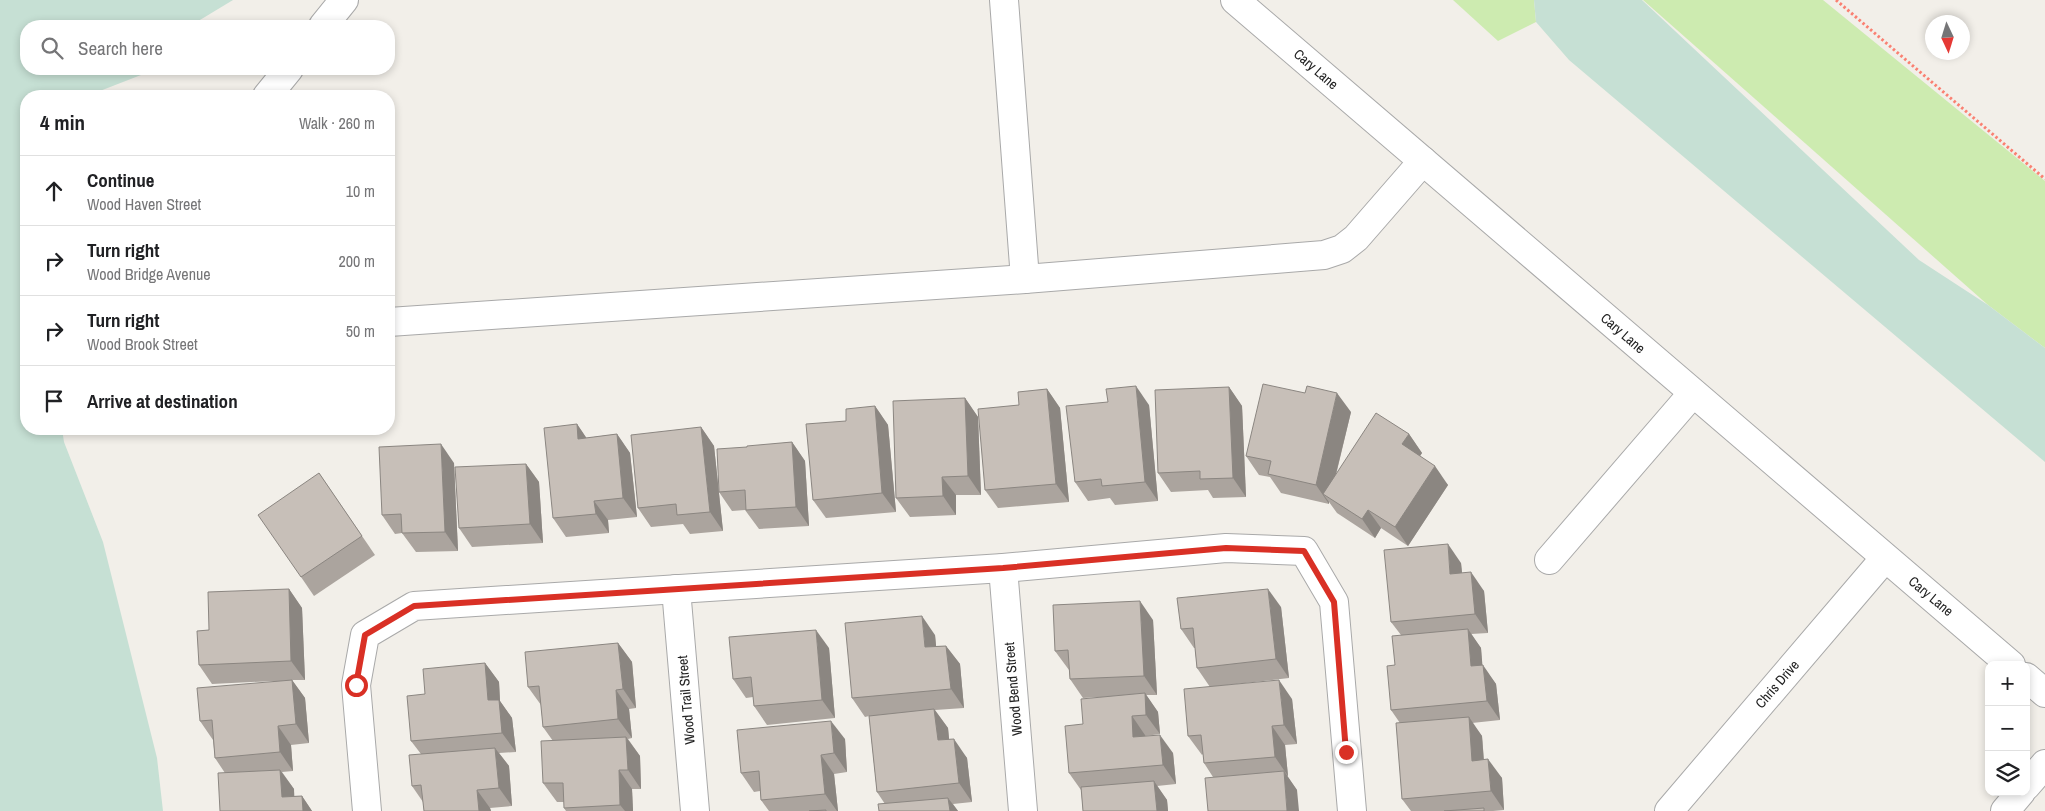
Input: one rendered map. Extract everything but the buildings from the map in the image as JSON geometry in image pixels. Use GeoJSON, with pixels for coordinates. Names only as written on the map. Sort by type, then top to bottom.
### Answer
{"type":"FeatureCollection","features":[{"type":"Feature","properties":{"kind":"street"},"geometry":{"type":"LineString","coordinates":[[328,20],[344,0]]}},
{"type":"Feature","properties":{"kind":"street"},"geometry":{"type":"LineString","coordinates":[[1004,0],[1025,279]]}},
{"type":"Feature","properties":{"kind":"street","name":"Cary Lane"},"geometry":{"type":"LineString","coordinates":[[1235,0],[2006,661]]}},
{"type":"Feature","properties":{"kind":"street"},"geometry":{"type":"LineString","coordinates":[[273,90],[284,75]]}},
{"type":"Feature","properties":{"kind":"street"},"geometry":{"type":"LineString","coordinates":[[395,322],[1025,279],[1324,255],[1342,249],[1356,238],[1423,161]]}},
{"type":"Feature","properties":{"kind":"street"},"geometry":{"type":"LineString","coordinates":[[1549,560],[1694,393]]}},
{"type":"Feature","properties":{"kind":"street"},"geometry":{"type":"LineString","coordinates":[[367,811],[356,685],[365,635],[414,606],[1003,568],[1226,548],[1304,551],[1334,602],[1352,811]]}},
{"type":"Feature","properties":{"kind":"street","name":"Chris Drive"},"geometry":{"type":"LineString","coordinates":[[1669,811],[1885,558]]}},
{"type":"Feature","properties":{"kind":"street","name":"Wood Bend Street"},"geometry":{"type":"LineString","coordinates":[[1003,568],[1023,811]]}},
{"type":"Feature","properties":{"kind":"street","name":"Wood Trail Street"},"geometry":{"type":"LineString","coordinates":[[676,589],[695,811]]}},
{"type":"Feature","properties":{"kind":"street"},"geometry":{"type":"LineString","coordinates":[[2030,680],[2045,693]]}},
{"type":"Feature","properties":{"kind":"street"},"geometry":{"type":"LineString","coordinates":[[2030,781],[2045,764]]}},
{"type":"Feature","properties":{"kind":"street"},"geometry":{"type":"LineString","coordinates":[[2005,811],[2018,796]]}},
{"type":"Feature","properties":{"kind":"path"},"geometry":{"type":"LineString","coordinates":[[1836,0],[2045,179]]}},
{"type":"Feature","properties":{"kind":"green space"},"geometry":{"type":"Polygon","coordinates":[[[0,0],[233,0],[200,20],[20,20],[20,75],[141,75],[102,90],[20,90],[20,435],[63,435],[103,542],[157,758],[163,811],[0,811],[0,0]]]}},
{"type":"Feature","properties":{"kind":"green space"},"geometry":{"type":"Polygon","coordinates":[[[1453,0],[1534,0],[1536,22],[1498,41],[1453,0]]]}},
{"type":"Feature","properties":{"kind":"green space"},"geometry":{"type":"Polygon","coordinates":[[[1534,0],[1642,0],[1919,260],[1988,305],[2045,348],[2045,462],[1569,60],[1536,22],[1534,0]]]}},
{"type":"Feature","properties":{"kind":"green space"},"geometry":{"type":"Polygon","coordinates":[[[1643,0],[1823,0],[2045,181],[2045,348],[1988,305],[1643,0]]]}},
{"type":"Feature","properties":{"kind":"route"},"geometry":{"type":"LineString","coordinates":[[356,685],[365,635],[414,606],[1003,568],[1226,548],[1304,551],[1334,602],[1346,752]]}}]}
